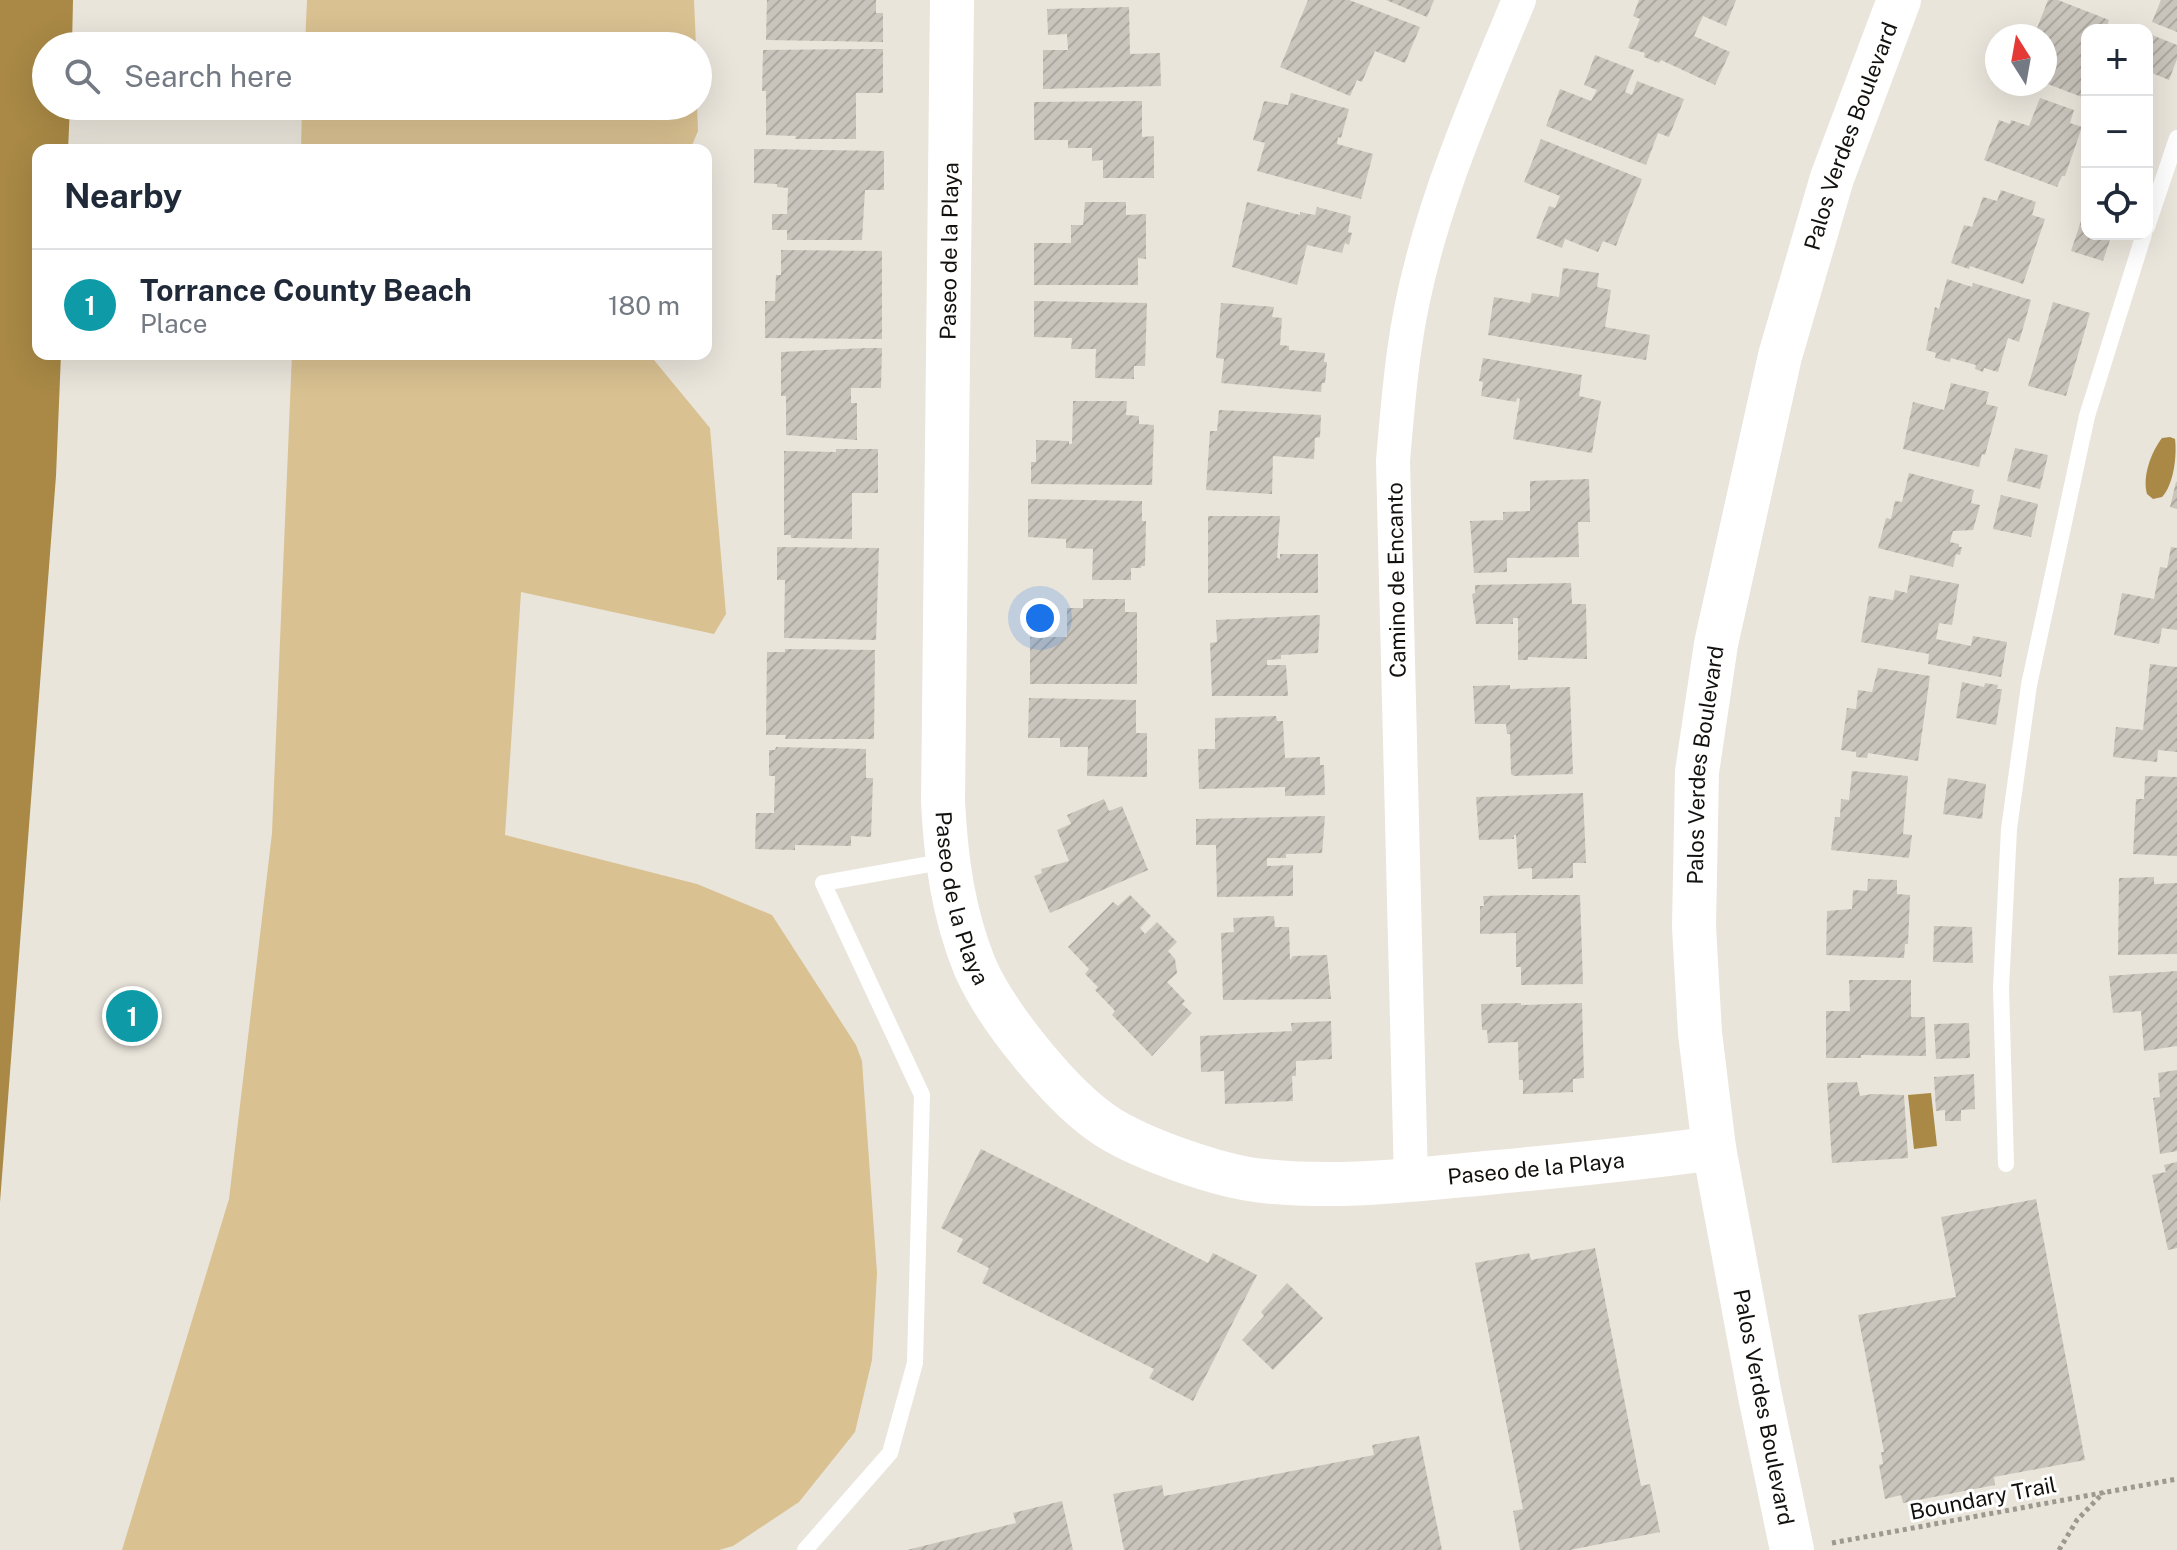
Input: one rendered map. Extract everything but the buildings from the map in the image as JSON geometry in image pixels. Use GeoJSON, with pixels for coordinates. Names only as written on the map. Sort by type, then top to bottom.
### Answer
{"type":"FeatureCollection","features":[{"type":"Feature","properties":{"kind":"street","name":"Paseo de la Playa"},"geometry":{"type":"LineString","coordinates":[[952,0],[943,802],[946,861],[957,912],[976,968],[1002,1012],[1058,1084],[1109,1127],[1179,1160],[1260,1181],[1335,1185],[1411,1180],[1714,1148]]}},
{"type":"Feature","properties":{"kind":"street","name":"Camino de Encanto"},"geometry":{"type":"LineString","coordinates":[[1411,1180],[1393,461],[1404,350],[1426,247],[1460,140],[1519,0]]}},
{"type":"Feature","properties":{"kind":"street","name":"Palos Verdes Boulevard"},"geometry":{"type":"LineString","coordinates":[[1809,1547],[1760,1396],[1714,1148],[1700,1033],[1694,927],[1697,772],[1716,644],[1780,356],[1832,178],[1899,0]]}},
{"type":"Feature","properties":{"kind":"lane"},"geometry":{"type":"LineString","coordinates":[[2153,209],[2177,138]]}},
{"type":"Feature","properties":{"kind":"lane"},"geometry":{"type":"LineString","coordinates":[[2006,1164],[2002,972],[2009,829],[2029,685],[2087,416],[2142,240]]}},
{"type":"Feature","properties":{"kind":"lane"},"geometry":{"type":"LineString","coordinates":[[805,1550],[890,1453],[915,1363],[922,1095],[823,883],[946,861]]}},
{"type":"Feature","properties":{"kind":"path","name":"Boundary Trail"},"geometry":{"type":"LineString","coordinates":[[1809,1547],[2177,1479]]}},
{"type":"Feature","properties":{"kind":"path"},"geometry":{"type":"LineString","coordinates":[[2059,1550],[2077,1520],[2105,1492]]}},
{"type":"Feature","properties":{"kind":"shaded area"},"geometry":{"type":"Polygon","coordinates":[[[0,0],[73,0],[72,32],[32,32],[32,120],[69,120],[68,144],[32,144],[32,360],[61,360],[56,476],[0,1202],[0,0]]]}},
{"type":"Feature","properties":{"kind":"shaded area"},"geometry":{"type":"Polygon","coordinates":[[[307,0],[694,0],[695,32],[306,32],[307,0]]]}},
{"type":"Feature","properties":{"kind":"shaded area"},"geometry":{"type":"Polygon","coordinates":[[[302,120],[698,120],[698,131],[693,144],[301,144],[302,120]]]}},
{"type":"Feature","properties":{"kind":"shaded area"},"geometry":{"type":"Polygon","coordinates":[[[292,360],[654,360],[710,428],[726,614],[714,634],[521,592],[505,835],[697,884],[772,915],[856,1045],[862,1061],[877,1273],[872,1360],[855,1432],[799,1502],[733,1546],[719,1550],[122,1550],[229,1199],[272,833],[292,360]]]}},
{"type":"Feature","properties":{"kind":"shaded area"},"geometry":{"type":"Polygon","coordinates":[[[2162,438],[2175,439],[2176,446],[2172,477],[2162,497],[2153,499],[2147,494],[2148,465],[2162,438]]]}},
{"type":"Feature","properties":{"kind":"shaded area"},"geometry":{"type":"Polygon","coordinates":[[[1931,1093],[1937,1146],[1914,1149],[1908,1095],[1931,1093]]]}},
{"type":"Feature","properties":{"kind":"place","name":"Torrance County Beach"},"geometry":{"type":"Point","coordinates":[132,1016]}}]}
